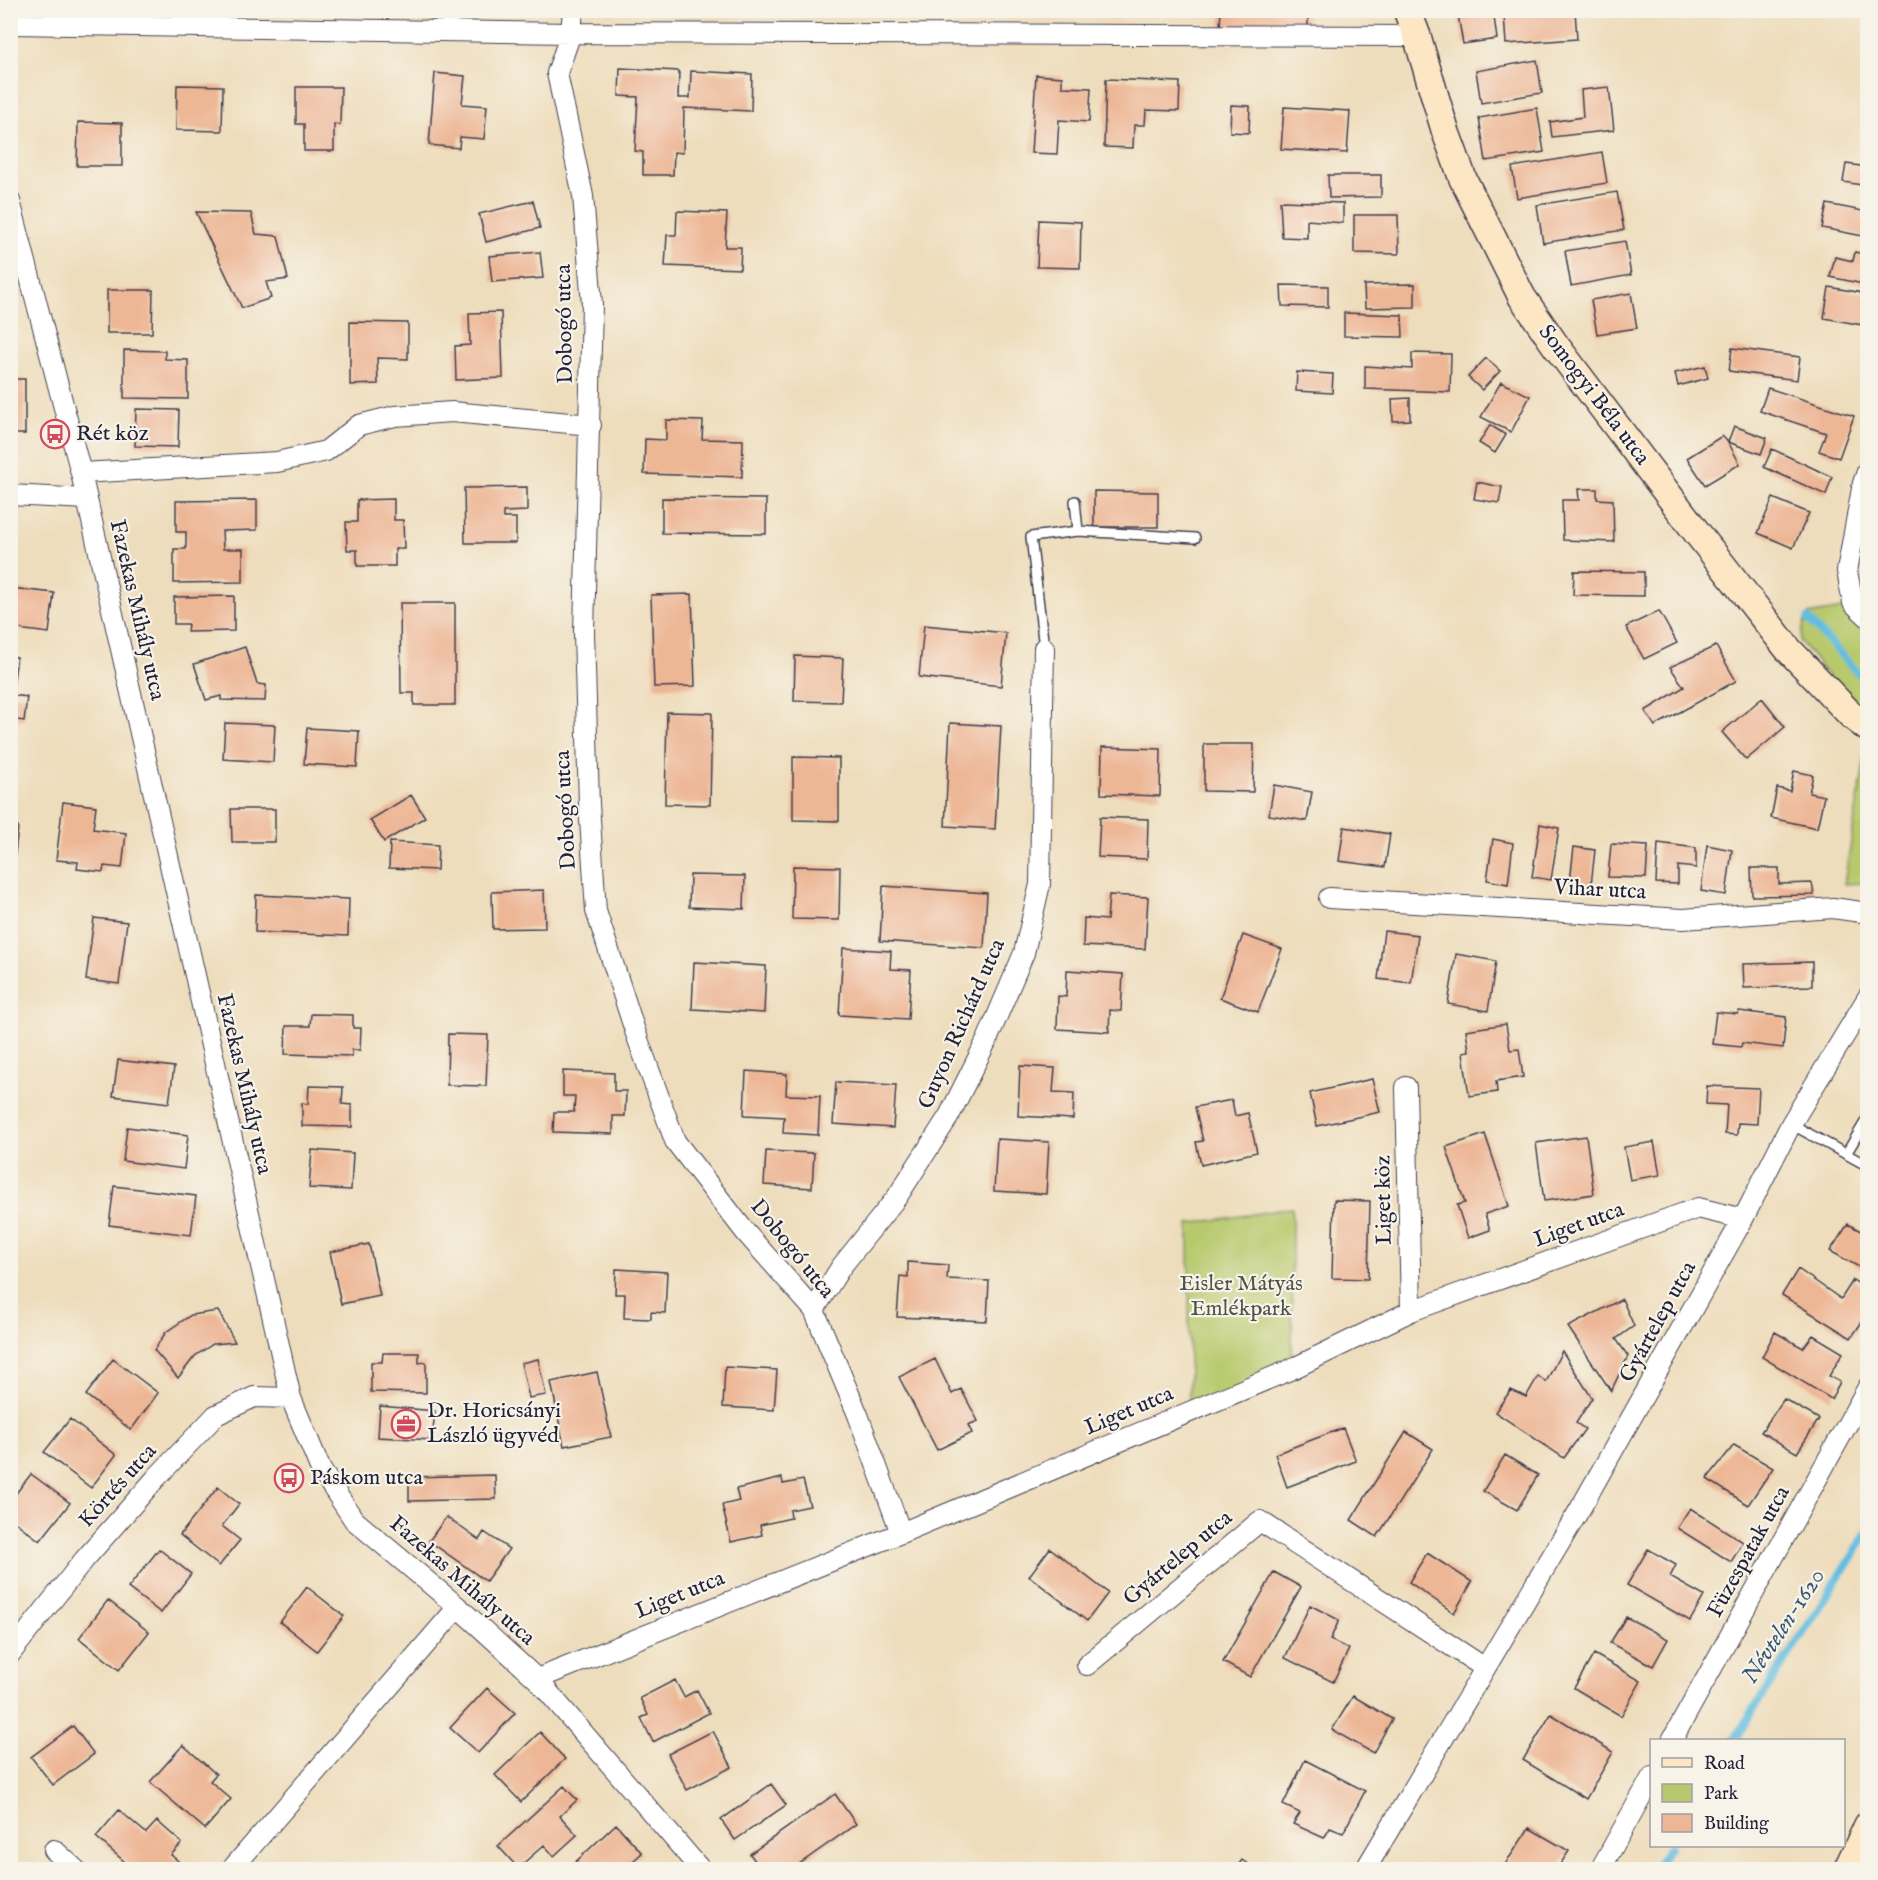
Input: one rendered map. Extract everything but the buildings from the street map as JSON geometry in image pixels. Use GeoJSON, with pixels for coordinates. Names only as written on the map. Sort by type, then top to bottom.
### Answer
{"type":"FeatureCollection","features":[{"type":"Feature","properties":{"kind":"main road","name":"Somogyi Béla utca"},"geometry":{"type":"LineString","coordinates":[[1407,10],[1417,36],[1444,130],[1463,179],[1521,297],[1698,534],[1788,649],[1851,715],[1868,728]]}},
{"type":"Feature","properties":{"kind":"main road"},"geometry":{"type":"LineString","coordinates":[[1847,1869],[1865,1837]]}},
{"type":"Feature","properties":{"kind":"street","name":"Dobogó utca"},"geometry":{"type":"LineString","coordinates":[[573,10],[571,33],[557,74],[583,196],[592,304],[591,425],[584,633],[589,804],[596,911],[636,1034],[675,1141],[746,1233],[814,1310],[858,1415],[901,1533]]}},
{"type":"Feature","properties":{"kind":"street"},"geometry":{"type":"LineString","coordinates":[[10,24],[242,19],[571,33],[1417,36]]}},
{"type":"Feature","properties":{"kind":"street","name":"Fazekas Mihály utca"},"geometry":{"type":"LineString","coordinates":[[10,201],[81,473],[291,1398],[321,1470],[354,1520],[458,1607],[537,1678],[700,1869]]}},
{"type":"Feature","properties":{"kind":"street"},"geometry":{"type":"LineString","coordinates":[[81,473],[277,462],[326,451],[359,425],[395,416],[452,412],[591,425]]}},
{"type":"Feature","properties":{"kind":"street"},"geometry":{"type":"LineString","coordinates":[[1868,469],[1863,483],[1847,571],[1852,603],[1868,616]]}},
{"type":"Feature","properties":{"kind":"street"},"geometry":{"type":"LineString","coordinates":[[10,495],[87,499]]}},
{"type":"Feature","properties":{"kind":"street","name":"Guyon Richárd utca"},"geometry":{"type":"LineString","coordinates":[[814,1310],[841,1267],[897,1197],[949,1116],[987,1040],[1024,953],[1040,884],[1044,648]]}},
{"type":"Feature","properties":{"kind":"street","name":"Vihar utca"},"geometry":{"type":"LineString","coordinates":[[1329,898],[1683,919],[1833,908],[1868,913]]}},
{"type":"Feature","properties":{"kind":"street","name":"Gyártelep utca"},"geometry":{"type":"LineString","coordinates":[[1365,1869],[1580,1509],[1743,1219],[1791,1124],[1868,997]]}},
{"type":"Feature","properties":{"kind":"street","name":"Liget köz"},"geometry":{"type":"LineString","coordinates":[[1406,1087],[1411,1311]]}},
{"type":"Feature","properties":{"kind":"street","name":"Liget utca"},"geometry":{"type":"LineString","coordinates":[[537,1678],[901,1533],[1292,1369],[1411,1311],[1698,1208],[1743,1219]]}},
{"type":"Feature","properties":{"kind":"street","name":"Füzespatak utca"},"geometry":{"type":"LineString","coordinates":[[1673,1739],[1868,1387]]}},
{"type":"Feature","properties":{"kind":"street","name":"Körtés utca"},"geometry":{"type":"LineString","coordinates":[[10,1654],[84,1560],[216,1415],[254,1397],[291,1398]]}},
{"type":"Feature","properties":{"kind":"street","name":"Gyártelep utca"},"geometry":{"type":"LineString","coordinates":[[1087,1665],[1260,1521],[1485,1668]]}},
{"type":"Feature","properties":{"kind":"street"},"geometry":{"type":"LineString","coordinates":[[231,1869],[458,1607]]}},
{"type":"Feature","properties":{"kind":"street"},"geometry":{"type":"LineString","coordinates":[[1600,1869],[1650,1781]]}},
{"type":"Feature","properties":{"kind":"street"},"geometry":{"type":"LineString","coordinates":[[54,1850],[76,1869]]}},
{"type":"Feature","properties":{"kind":"lane"},"geometry":{"type":"LineString","coordinates":[[1075,501],[1078,531]]}},
{"type":"Feature","properties":{"kind":"lane"},"geometry":{"type":"LineString","coordinates":[[1044,648],[1031,537],[1078,531],[1195,538]]}},
{"type":"Feature","properties":{"kind":"lane"},"geometry":{"type":"LineString","coordinates":[[1846,1155],[1868,1117]]}},
{"type":"Feature","properties":{"kind":"lane"},"geometry":{"type":"LineString","coordinates":[[1791,1124],[1868,1166]]}},
{"type":"Feature","properties":{"kind":"green space"},"geometry":{"type":"Polygon","coordinates":[[[1842,609],[1867,632],[1867,713],[1840,691],[1800,641],[1808,615],[1842,609]]]}},
{"type":"Feature","properties":{"kind":"green space"},"geometry":{"type":"Polygon","coordinates":[[[1866,752],[1867,883],[1844,884],[1866,752]]]}},
{"type":"Feature","properties":{"kind":"green space","name":"Eisler Mátyás Emlékpark"},"geometry":{"type":"Polygon","coordinates":[[[1292,1208],[1292,1369],[1189,1412],[1189,1224],[1292,1208]]]}},
{"type":"Feature","properties":{"kind":"waterway"},"geometry":{"type":"LineString","coordinates":[[1808,619],[1868,684]]}},
{"type":"Feature","properties":{"kind":"waterway","name":"Névtelen-1620"},"geometry":{"type":"LineString","coordinates":[[1735,1739],[1868,1532]]}},
{"type":"Feature","properties":{"kind":"waterway","name":"Névtelen-1620"},"geometry":{"type":"LineString","coordinates":[[1654,1870],[1669,1847]]}},
{"type":"Feature","properties":{"kind":"place","name":"Rét köz"},"geometry":{"type":"Point","coordinates":[55,434]}},
{"type":"Feature","properties":{"kind":"place","name":"Dr. Horicsányi László ügyvéd"},"geometry":{"type":"Point","coordinates":[406,1424]}},
{"type":"Feature","properties":{"kind":"place","name":"Páskom utca"},"geometry":{"type":"Point","coordinates":[289,1478]}}]}
